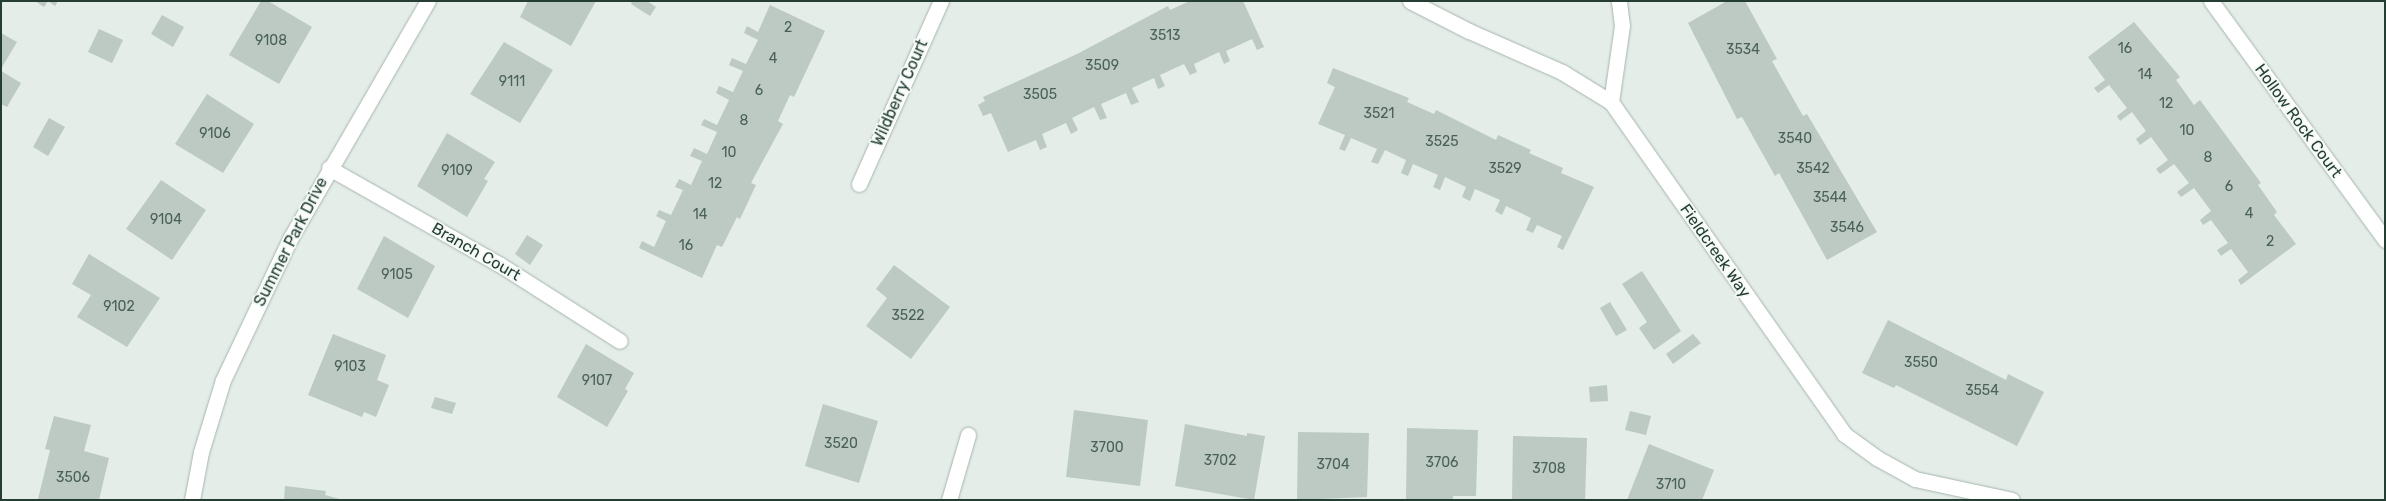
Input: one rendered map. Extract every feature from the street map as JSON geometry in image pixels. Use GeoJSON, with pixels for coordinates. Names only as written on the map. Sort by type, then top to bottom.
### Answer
{"type":"FeatureCollection","features":[{"type":"Feature","properties":{"kind":"street","name":"Summer Park Drive"},"geometry":{"type":"LineString","coordinates":[[192,500],[201,452],[224,380],[291,237],[329,168],[428,1]]}},
{"type":"Feature","properties":{"kind":"street","name":"Wildberry Court"},"geometry":{"type":"LineString","coordinates":[[859,184],[940,1]]}},
{"type":"Feature","properties":{"kind":"street","name":"Fieldcreek Way"},"geometry":{"type":"LineString","coordinates":[[1410,1],[1469,31],[1562,72],[1611,102],[1844,434],[1877,458],[1915,479],[2012,500]]}},
{"type":"Feature","properties":{"kind":"street"},"geometry":{"type":"LineString","coordinates":[[1611,102],[1622,26],[1619,1]]}},
{"type":"Feature","properties":{"kind":"street","name":"Hollow Rock Court"},"geometry":{"type":"LineString","coordinates":[[2210,1],[2385,240]]}},
{"type":"Feature","properties":{"kind":"street","name":"Branch Court"},"geometry":{"type":"LineString","coordinates":[[329,168],[499,264],[620,341]]}},
{"type":"Feature","properties":{"kind":"street"},"geometry":{"type":"LineString","coordinates":[[949,500],[968,434]]}},
{"type":"Feature","properties":{"kind":"building"},"geometry":{"type":"Polygon","coordinates":[[[35,1],[48,1],[44,7],[35,1]]]}},
{"type":"Feature","properties":{"kind":"building"},"geometry":{"type":"Polygon","coordinates":[[[48,1],[58,1],[55,6],[48,1]]]}},
{"type":"Feature","properties":{"kind":"building"},"geometry":{"type":"Polygon","coordinates":[[[261,1],[268,1],[312,27],[279,84],[229,55],[261,1]]]}},
{"type":"Feature","properties":{"kind":"building"},"geometry":{"type":"Polygon","coordinates":[[[528,1],[596,1],[571,46],[520,17],[528,1]]]}},
{"type":"Feature","properties":{"kind":"building"},"geometry":{"type":"Polygon","coordinates":[[[632,1],[647,1],[656,7],[650,16],[631,4],[632,1]]]}},
{"type":"Feature","properties":{"kind":"building"},"geometry":{"type":"Polygon","coordinates":[[[1190,1],[1243,1],[1264,47],[1257,50],[1252,39],[1226,51],[1230,61],[1224,64],[1219,52],[1194,64],[1197,72],[1190,75],[1184,64],[1160,75],[1165,86],[1158,89],[1154,78],[1132,88],[1139,102],[1131,105],[1126,93],[1101,104],[1107,118],[1100,120],[1094,107],[1072,118],[1078,130],[1071,134],[1066,123],[1042,134],[1047,147],[1040,150],[1036,140],[1008,152],[991,113],[983,116],[978,105],[985,101],[983,97],[1077,54],[1168,6],[1170,10],[1190,1]]]}},
{"type":"Feature","properties":{"kind":"building"},"geometry":{"type":"Polygon","coordinates":[[[1727,1],[1745,1],[1777,59],[1772,61],[1803,116],[1807,114],[1877,232],[1827,260],[1779,173],[1775,176],[1742,117],[1737,119],[1688,23],[1727,1]]]}},
{"type":"Feature","properties":{"kind":"building"},"geometry":{"type":"Polygon","coordinates":[[[770,5],[825,31],[794,97],[790,95],[778,121],[783,124],[751,183],[756,185],[740,219],[737,217],[722,247],[717,245],[702,278],[639,248],[642,241],[654,247],[666,221],[656,216],[659,210],[671,215],[683,190],[675,187],[679,179],[691,185],[702,161],[690,156],[694,148],[707,154],[717,132],[701,125],[704,119],[717,125],[729,100],[716,93],[719,86],[733,92],[743,71],[729,65],[732,58],[746,64],[758,40],[744,33],[747,26],[758,32],[770,5]]]}},
{"type":"Feature","properties":{"kind":"building"},"geometry":{"type":"Polygon","coordinates":[[[162,15],[184,27],[173,47],[151,34],[162,15]]]}},
{"type":"Feature","properties":{"kind":"building"},"geometry":{"type":"Polygon","coordinates":[[[2134,22],[2180,77],[2176,80],[2194,105],[2200,100],[2261,183],[2258,185],[2277,212],[2274,215],[2296,244],[2241,285],[2238,280],[2248,272],[2231,249],[2221,256],[2217,250],[2228,243],[2211,220],[2203,225],[2200,220],[2211,211],[2194,188],[2181,197],[2177,192],[2189,183],[2174,164],[2160,174],[2156,169],[2168,160],[2151,137],[2140,145],[2136,139],[2146,131],[2132,112],[2120,121],[2117,116],[2127,108],[2109,85],[2098,93],[2094,88],[2105,80],[2088,57],[2134,22]]]}},
{"type":"Feature","properties":{"kind":"building"},"geometry":{"type":"Polygon","coordinates":[[[99,29],[123,40],[112,63],[88,52],[99,29]]]}},
{"type":"Feature","properties":{"kind":"building"},"geometry":{"type":"Polygon","coordinates":[[[1,33],[17,42],[1,69],[1,33]]]}},
{"type":"Feature","properties":{"kind":"building"},"geometry":{"type":"Polygon","coordinates":[[[504,42],[553,70],[520,123],[470,94],[504,42]]]}},
{"type":"Feature","properties":{"kind":"building"},"geometry":{"type":"Polygon","coordinates":[[[1333,68],[1409,98],[1407,102],[1434,114],[1436,110],[1496,140],[1498,135],[1531,150],[1529,153],[1563,168],[1561,173],[1594,187],[1563,250],[1557,247],[1562,236],[1537,225],[1533,233],[1526,230],[1531,218],[1506,206],[1502,215],[1495,211],[1500,200],[1475,189],[1470,201],[1462,197],[1466,187],[1445,177],[1440,190],[1433,187],[1438,175],[1413,164],[1408,176],[1401,173],[1406,160],[1385,150],[1378,164],[1371,162],[1377,149],[1351,138],[1345,151],[1339,149],[1345,135],[1318,124],[1335,87],[1327,83],[1333,68]]]}},
{"type":"Feature","properties":{"kind":"building"},"geometry":{"type":"Polygon","coordinates":[[[1,71],[21,83],[7,107],[1,104],[1,71]]]}},
{"type":"Feature","properties":{"kind":"building"},"geometry":{"type":"Polygon","coordinates":[[[207,94],[254,124],[223,173],[175,144],[207,94]]]}},
{"type":"Feature","properties":{"kind":"building"},"geometry":{"type":"Polygon","coordinates":[[[49,118],[65,127],[48,156],[33,147],[49,118]]]}},
{"type":"Feature","properties":{"kind":"building"},"geometry":{"type":"Polygon","coordinates":[[[447,133],[495,162],[484,179],[488,181],[467,217],[417,186],[447,133]]]}},
{"type":"Feature","properties":{"kind":"building"},"geometry":{"type":"Polygon","coordinates":[[[161,180],[206,210],[172,260],[126,229],[161,180]]]}},
{"type":"Feature","properties":{"kind":"building"},"geometry":{"type":"Polygon","coordinates":[[[527,235],[543,245],[530,265],[515,254],[527,235]]]}},
{"type":"Feature","properties":{"kind":"building"},"geometry":{"type":"Polygon","coordinates":[[[384,236],[435,266],[408,318],[357,289],[384,236]]]}},
{"type":"Feature","properties":{"kind":"building"},"geometry":{"type":"Polygon","coordinates":[[[89,254],[160,298],[127,347],[77,317],[91,295],[72,284],[89,254]]]}},
{"type":"Feature","properties":{"kind":"building"},"geometry":{"type":"Polygon","coordinates":[[[894,265],[950,307],[911,359],[866,326],[887,298],[876,289],[894,265]]]}},
{"type":"Feature","properties":{"kind":"building"},"geometry":{"type":"Polygon","coordinates":[[[1642,271],[1681,331],[1654,350],[1639,328],[1647,322],[1622,284],[1642,271]]]}},
{"type":"Feature","properties":{"kind":"building"},"geometry":{"type":"Polygon","coordinates":[[[1610,302],[1627,330],[1616,336],[1600,308],[1610,302]]]}},
{"type":"Feature","properties":{"kind":"building"},"geometry":{"type":"Polygon","coordinates":[[[1888,320],[2006,380],[2008,374],[2044,392],[2017,446],[1896,385],[1894,388],[1862,373],[1888,320]]]}},
{"type":"Feature","properties":{"kind":"building"},"geometry":{"type":"Polygon","coordinates":[[[333,334],[386,355],[377,380],[389,385],[376,417],[364,412],[362,417],[308,395],[333,334]]]}},
{"type":"Feature","properties":{"kind":"building"},"geometry":{"type":"Polygon","coordinates":[[[1693,334],[1701,343],[1673,364],[1666,354],[1693,334]]]}},
{"type":"Feature","properties":{"kind":"building"},"geometry":{"type":"Polygon","coordinates":[[[586,344],[634,373],[625,389],[628,391],[607,427],[557,397],[586,344]]]}},
{"type":"Feature","properties":{"kind":"building"},"geometry":{"type":"Polygon","coordinates":[[[1607,385],[1608,401],[1590,402],[1589,387],[1607,385]]]}},
{"type":"Feature","properties":{"kind":"building"},"geometry":{"type":"Polygon","coordinates":[[[435,397],[456,403],[452,414],[431,408],[435,397]]]}},
{"type":"Feature","properties":{"kind":"building"},"geometry":{"type":"Polygon","coordinates":[[[823,404],[878,421],[859,483],[805,466],[823,404]]]}},
{"type":"Feature","properties":{"kind":"building"},"geometry":{"type":"Polygon","coordinates":[[[1074,410],[1148,420],[1140,486],[1066,477],[1074,410]]]}},
{"type":"Feature","properties":{"kind":"building"},"geometry":{"type":"Polygon","coordinates":[[[1630,411],[1651,416],[1646,435],[1625,430],[1630,411]]]}},
{"type":"Feature","properties":{"kind":"building"},"geometry":{"type":"Polygon","coordinates":[[[54,416],[91,425],[84,451],[109,458],[99,500],[38,499],[50,450],[45,449],[54,416]]]}},
{"type":"Feature","properties":{"kind":"building"},"geometry":{"type":"Polygon","coordinates":[[[1185,424],[1247,436],[1247,433],[1265,436],[1254,500],[1175,486],[1185,424]]]}},
{"type":"Feature","properties":{"kind":"building"},"geometry":{"type":"Polygon","coordinates":[[[1407,428],[1478,430],[1476,496],[1453,496],[1453,500],[1406,500],[1407,428]]]}},
{"type":"Feature","properties":{"kind":"building"},"geometry":{"type":"Polygon","coordinates":[[[1298,432],[1369,433],[1367,497],[1297,500],[1298,432]]]}},
{"type":"Feature","properties":{"kind":"building"},"geometry":{"type":"Polygon","coordinates":[[[1513,436],[1587,438],[1585,500],[1512,500],[1513,436]]]}},
{"type":"Feature","properties":{"kind":"building"},"geometry":{"type":"Polygon","coordinates":[[[1649,444],[1714,470],[1702,500],[1627,500],[1649,444]]]}},
{"type":"Feature","properties":{"kind":"building"},"geometry":{"type":"Polygon","coordinates":[[[285,486],[326,491],[325,495],[343,500],[284,500],[285,486]]]}}]}
